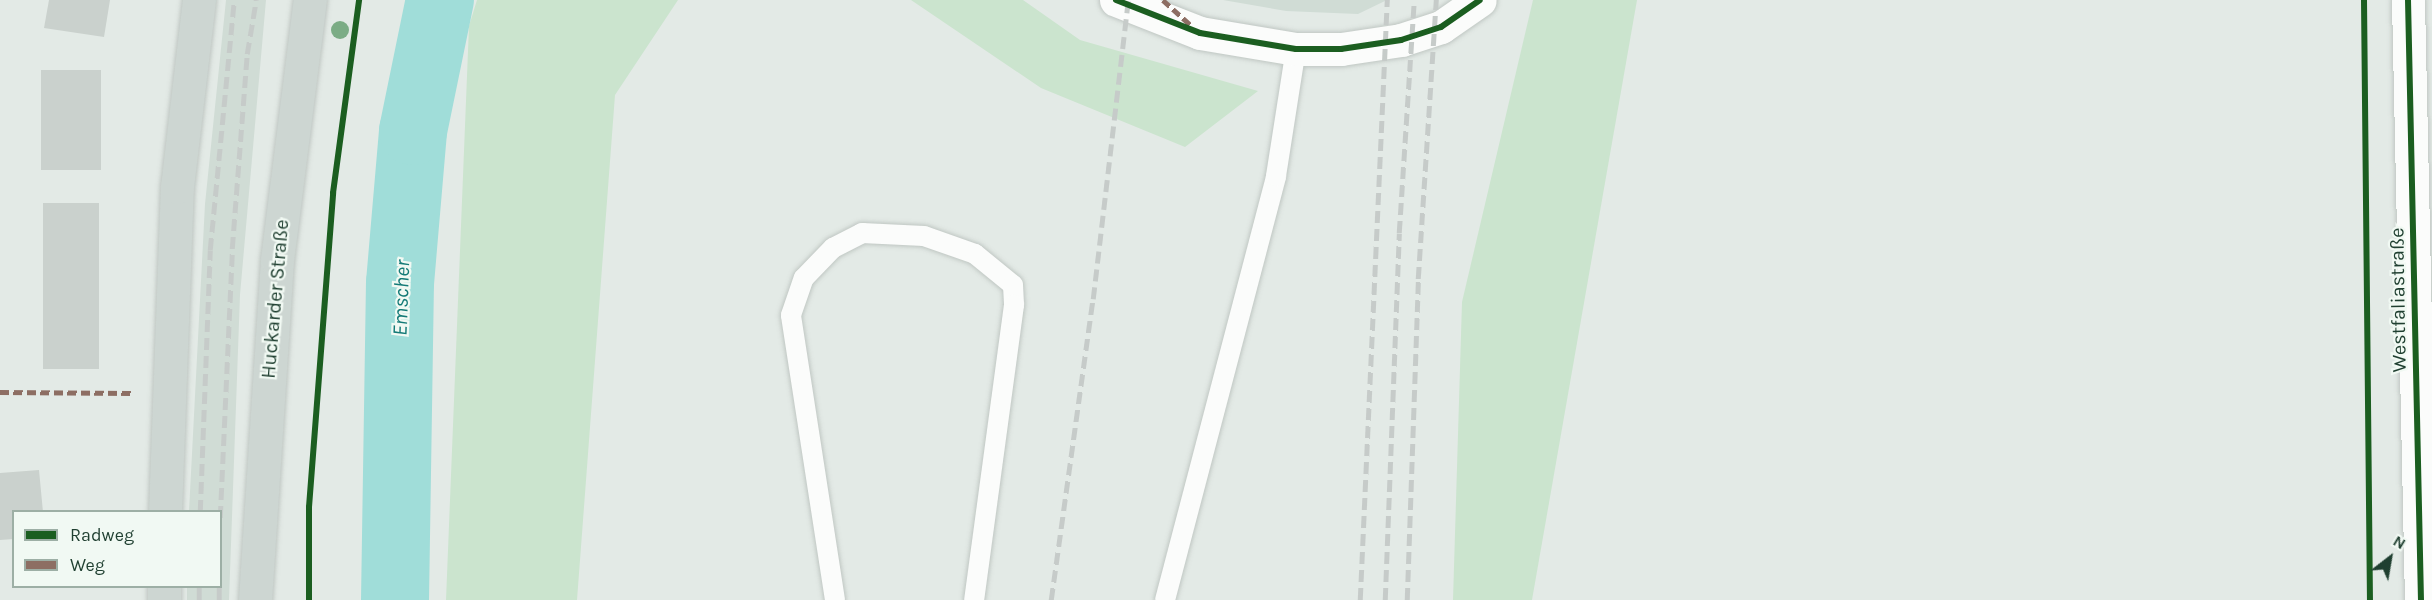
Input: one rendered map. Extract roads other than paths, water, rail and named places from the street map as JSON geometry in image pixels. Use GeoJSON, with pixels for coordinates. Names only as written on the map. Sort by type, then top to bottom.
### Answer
{"type":"FeatureCollection","features":[{"type":"Feature","properties":{"kind":"main road"},"geometry":{"type":"LineString","coordinates":[[165,510],[177,187],[199,0]]}},
{"type":"Feature","properties":{"kind":"main road","name":"Huckarder Straße"},"geometry":{"type":"LineString","coordinates":[[255,600],[277,260],[310,0]]}},
{"type":"Feature","properties":{"kind":"street"},"geometry":{"type":"LineString","coordinates":[[1116,0],[1200,33],[1296,49],[1401,40],[1441,27],[1480,0]]}},
{"type":"Feature","properties":{"kind":"street","name":"Westfaliastraße"},"geometry":{"type":"LineString","coordinates":[[2408,0],[2421,600]]}},
{"type":"Feature","properties":{"kind":"lane"},"geometry":{"type":"LineString","coordinates":[[1165,600],[1276,176],[1296,49]]}},
{"type":"Feature","properties":{"kind":"lane"},"geometry":{"type":"LineString","coordinates":[[836,600],[791,315],[804,278],[833,248],[862,234],[924,236],[975,254],[1013,285],[1014,305],[974,600]]}},
{"type":"Feature","properties":{"kind":"waterway","name":"Emscher"},"geometry":{"type":"LineString","coordinates":[[395,600],[400,283],[413,131],[440,0]]}},
{"type":"Feature","properties":{"kind":"railway"},"geometry":{"type":"LineString","coordinates":[[200,510],[210,250],[234,0]]}},
{"type":"Feature","properties":{"kind":"railway"},"geometry":{"type":"LineString","coordinates":[[220,510],[232,249],[247,54],[256,0]]}},
{"type":"Feature","properties":{"kind":"railway"},"geometry":{"type":"LineString","coordinates":[[1051,600],[1093,299],[1128,0]]}},
{"type":"Feature","properties":{"kind":"railway"},"geometry":{"type":"LineString","coordinates":[[1360,600],[1387,0]]}},
{"type":"Feature","properties":{"kind":"railway"},"geometry":{"type":"LineString","coordinates":[[1385,600],[1399,233],[1414,0]]}},
{"type":"Feature","properties":{"kind":"railway"},"geometry":{"type":"LineString","coordinates":[[1407,600],[1418,279],[1436,0]]}},
{"type":"Feature","properties":{"kind":"railway"},"geometry":{"type":"LineString","coordinates":[[199,588],[199,600]]}},
{"type":"Feature","properties":{"kind":"railway"},"geometry":{"type":"LineString","coordinates":[[219,588],[219,600]]}}]}
